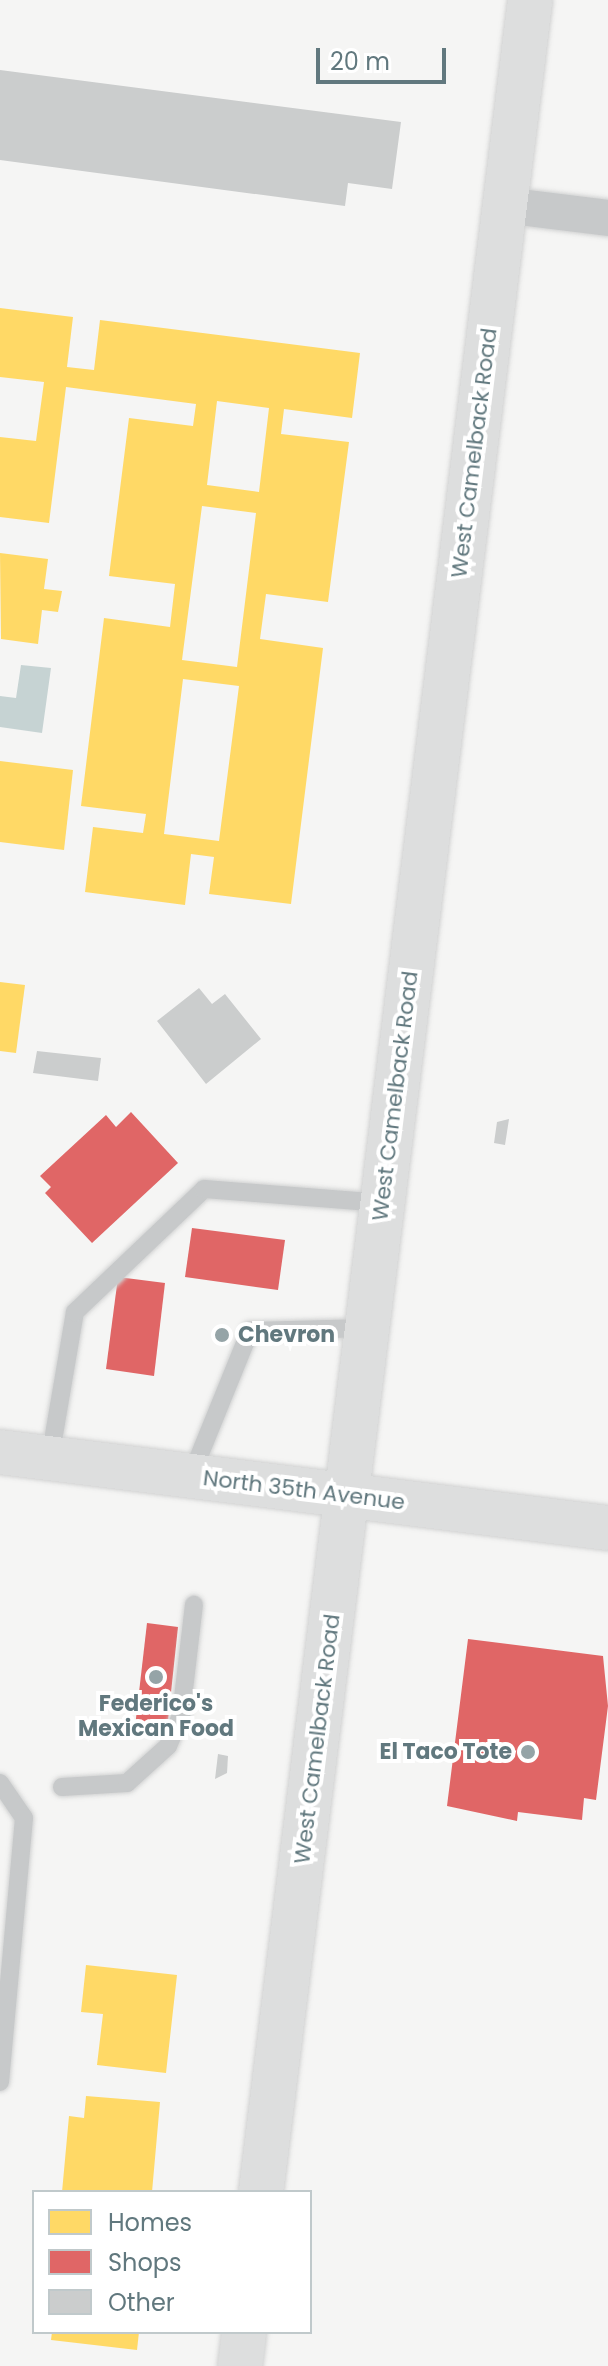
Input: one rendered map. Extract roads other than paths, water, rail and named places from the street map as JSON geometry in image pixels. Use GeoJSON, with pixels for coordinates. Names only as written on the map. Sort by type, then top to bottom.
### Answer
{"type":"FeatureCollection","features":[{"type":"Feature","properties":{"kind":"main road","name":"West Camelback Road"},"geometry":{"type":"LineString","coordinates":[[261,2190],[530,0]]}},
{"type":"Feature","properties":{"kind":"main road","name":"North 35th Avenue"},"geometry":{"type":"LineString","coordinates":[[0,1452],[608,1528]]}},
{"type":"Feature","properties":{"kind":"main road"},"geometry":{"type":"LineString","coordinates":[[240,2366],[244,2334]]}},
{"type":"Feature","properties":{"kind":"street"},"geometry":{"type":"LineString","coordinates":[[504,205],[608,218]]}},
{"type":"Feature","properties":{"kind":"lane"},"geometry":{"type":"LineString","coordinates":[[50,1458],[75,1312],[204,1189],[383,1203]]}},
{"type":"Feature","properties":{"kind":"lane"},"geometry":{"type":"LineString","coordinates":[[191,1476],[250,1331],[367,1328]]}},
{"type":"Feature","properties":{"kind":"lane"},"geometry":{"type":"LineString","coordinates":[[62,1787],[127,1783],[168,1746],[181,1715],[194,1605]]}},
{"type":"Feature","properties":{"kind":"lane"},"geometry":{"type":"LineString","coordinates":[[0,1783],[24,1818],[0,2082]]}},
{"type":"Feature","properties":{"kind":"place","name":"Chevron"},"geometry":{"type":"Point","coordinates":[222,1335]}},
{"type":"Feature","properties":{"kind":"place","name":"Federico's Mexican Food"},"geometry":{"type":"Point","coordinates":[156,1677]}},
{"type":"Feature","properties":{"kind":"place","name":"El Taco Tote"},"geometry":{"type":"Point","coordinates":[528,1752]}}]}
